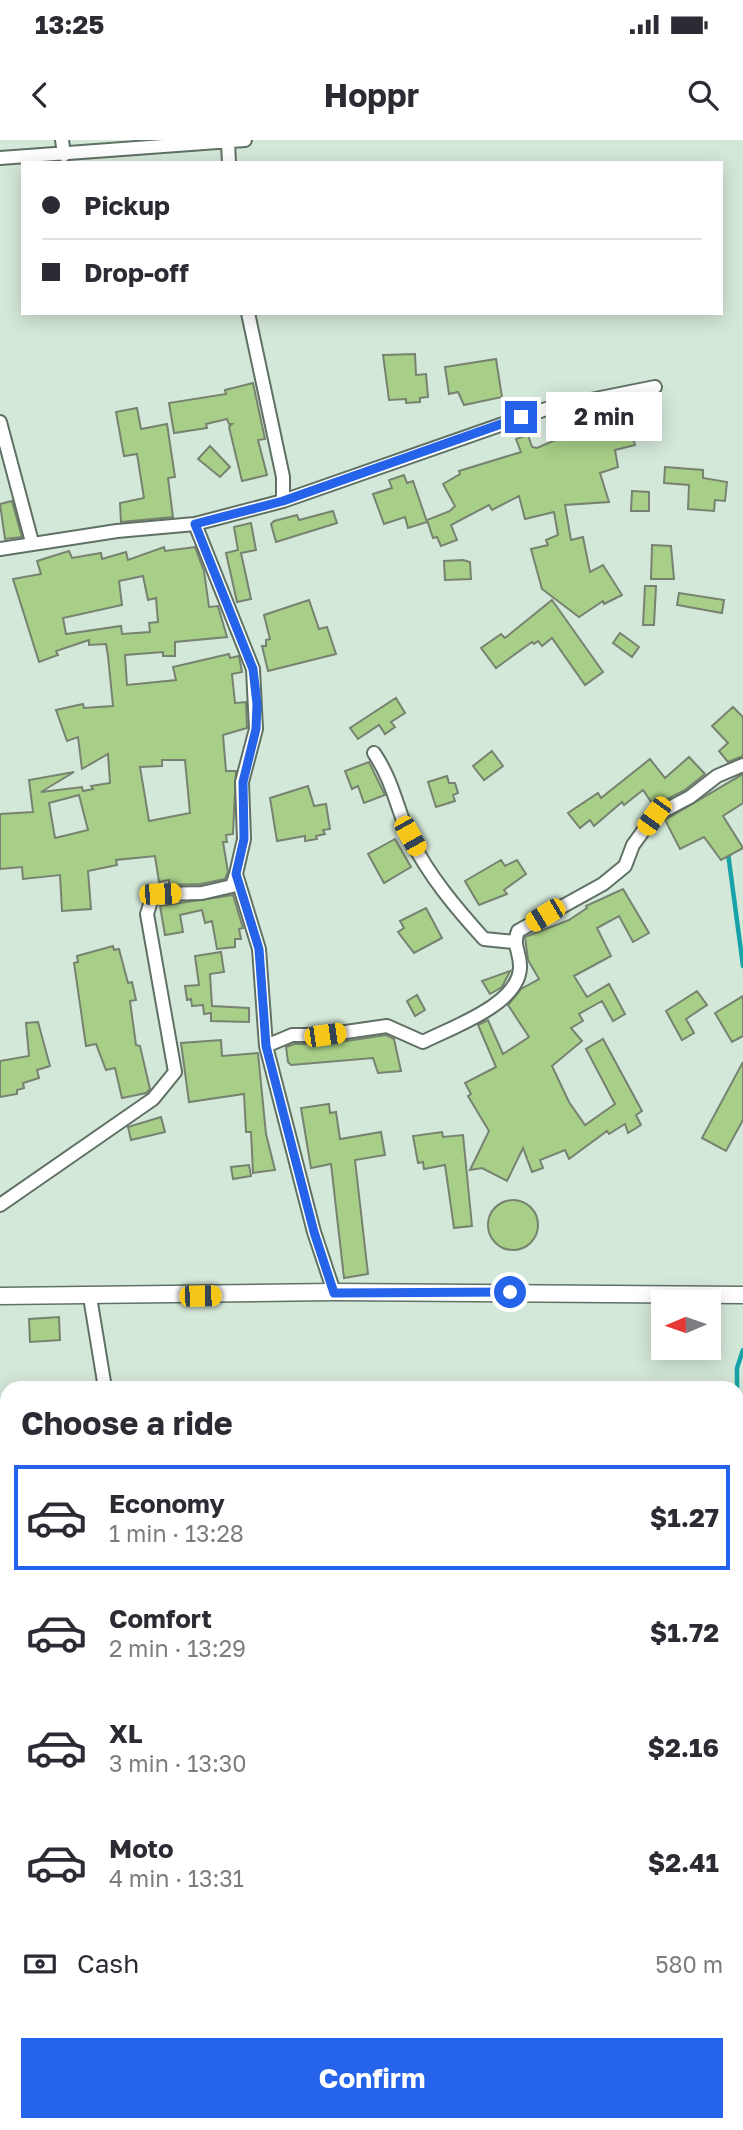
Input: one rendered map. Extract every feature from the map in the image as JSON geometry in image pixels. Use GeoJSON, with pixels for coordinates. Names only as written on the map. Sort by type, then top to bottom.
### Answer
{"type":"FeatureCollection","features":[{"type":"Feature","properties":{"kind":"street"},"geometry":{"type":"LineString","coordinates":[[62,140],[64,155]]}},
{"type":"Feature","properties":{"kind":"street"},"geometry":{"type":"LineString","coordinates":[[0,158],[245,140]]}},
{"type":"Feature","properties":{"kind":"street"},"geometry":{"type":"LineString","coordinates":[[228,143],[229,161]]}},
{"type":"Feature","properties":{"kind":"street"},"geometry":{"type":"LineString","coordinates":[[248,315],[284,477],[283,501]]}},
{"type":"Feature","properties":{"kind":"street"},"geometry":{"type":"LineString","coordinates":[[0,550],[32,542],[195,524],[283,501],[545,409],[655,387]]}},
{"type":"Feature","properties":{"kind":"street"},"geometry":{"type":"LineString","coordinates":[[0,422],[32,542]]}},
{"type":"Feature","properties":{"kind":"street"},"geometry":{"type":"LineString","coordinates":[[0,1205],[153,1099],[175,1072],[147,914],[149,906],[160,894],[202,893],[232,886],[236,874],[244,839],[243,782],[256,729],[257,704],[253,669],[195,524]]}},
{"type":"Feature","properties":{"kind":"street"},"geometry":{"type":"LineString","coordinates":[[374,753],[389,776],[410,836],[433,879],[484,939],[514,942]]}},
{"type":"Feature","properties":{"kind":"street"},"geometry":{"type":"LineString","coordinates":[[266,1046],[292,1035],[325,1035],[387,1026],[423,1042],[498,1005],[514,987],[520,968],[514,942],[518,931],[603,884],[625,866],[633,845],[654,816],[683,801],[717,776],[743,765]]}},
{"type":"Feature","properties":{"kind":"street"},"geometry":{"type":"LineString","coordinates":[[236,874],[259,949],[266,1046],[314,1232],[334,1293]]}},
{"type":"Feature","properties":{"kind":"street"},"geometry":{"type":"LineString","coordinates":[[0,1296],[334,1293],[743,1295]]}},
{"type":"Feature","properties":{"kind":"street"},"geometry":{"type":"LineString","coordinates":[[90,1297],[104,1381]]}},
{"type":"Feature","properties":{"kind":"building"},"geometry":{"type":"Polygon","coordinates":[[[415,354],[416,375],[426,374],[428,397],[420,398],[420,402],[389,400],[383,355],[415,354]]]}},
{"type":"Feature","properties":{"kind":"building"},"geometry":{"type":"Polygon","coordinates":[[[496,359],[502,397],[464,405],[458,392],[449,394],[445,367],[496,359]]]}},
{"type":"Feature","properties":{"kind":"building"},"geometry":{"type":"Polygon","coordinates":[[[253,383],[265,439],[258,440],[267,475],[242,481],[229,427],[232,424],[229,424],[227,419],[206,424],[207,428],[174,433],[169,403],[226,394],[225,390],[253,383]]]}},
{"type":"Feature","properties":{"kind":"building"},"geometry":{"type":"Polygon","coordinates":[[[604,406],[611,424],[629,419],[635,445],[615,450],[618,467],[600,473],[609,502],[565,505],[571,540],[583,537],[590,572],[603,565],[622,595],[604,604],[603,601],[579,617],[542,589],[531,549],[548,545],[546,540],[558,535],[554,512],[525,519],[519,496],[492,510],[489,505],[451,525],[457,540],[441,546],[437,537],[433,538],[427,520],[450,511],[455,506],[443,484],[460,474],[459,471],[521,452],[516,439],[528,435],[532,447],[537,448],[565,436],[559,421],[604,406]]]}},
{"type":"Feature","properties":{"kind":"building"},"geometry":{"type":"Polygon","coordinates":[[[137,408],[141,429],[167,424],[175,477],[168,478],[173,517],[121,522],[120,503],[144,498],[137,454],[124,456],[116,412],[137,408]]]}},
{"type":"Feature","properties":{"kind":"building"},"geometry":{"type":"Polygon","coordinates":[[[210,446],[230,467],[220,477],[198,459],[210,446]]]}},
{"type":"Feature","properties":{"kind":"building"},"geometry":{"type":"Polygon","coordinates":[[[665,467],[703,470],[703,478],[727,482],[725,501],[715,500],[714,511],[688,509],[689,485],[664,483],[665,467]]]}},
{"type":"Feature","properties":{"kind":"building"},"geometry":{"type":"Polygon","coordinates":[[[404,475],[407,483],[413,481],[427,522],[408,528],[405,517],[384,524],[373,494],[392,488],[389,480],[404,475]]]}},
{"type":"Feature","properties":{"kind":"building"},"geometry":{"type":"Polygon","coordinates":[[[632,491],[649,492],[649,511],[631,511],[632,491]]]}},
{"type":"Feature","properties":{"kind":"building"},"geometry":{"type":"Polygon","coordinates":[[[12,501],[22,537],[5,539],[0,504],[12,501]]]}},
{"type":"Feature","properties":{"kind":"building"},"geometry":{"type":"Polygon","coordinates":[[[333,511],[337,523],[276,542],[271,524],[274,521],[297,515],[299,520],[333,511]]]}},
{"type":"Feature","properties":{"kind":"building"},"geometry":{"type":"Polygon","coordinates":[[[251,523],[256,550],[241,553],[251,599],[237,602],[226,553],[238,550],[234,527],[251,523]]]}},
{"type":"Feature","properties":{"kind":"building"},"geometry":{"type":"Polygon","coordinates":[[[652,545],[671,546],[674,579],[651,579],[652,545]]]}},
{"type":"Feature","properties":{"kind":"building"},"geometry":{"type":"Polygon","coordinates":[[[164,547],[165,551],[195,547],[204,571],[209,607],[218,606],[227,637],[175,642],[175,656],[163,656],[163,652],[125,655],[127,685],[176,680],[173,667],[229,654],[230,658],[239,656],[242,672],[232,674],[235,703],[246,702],[247,728],[223,735],[226,771],[236,771],[233,834],[226,835],[227,842],[223,842],[228,872],[225,879],[201,884],[169,885],[169,880],[159,882],[155,856],[116,860],[117,865],[88,871],[91,909],[62,911],[60,875],[23,879],[22,867],[0,869],[0,814],[33,812],[29,780],[74,772],[41,792],[82,787],[83,791],[93,789],[91,786],[110,783],[108,754],[82,769],[78,737],[67,741],[56,710],[83,704],[84,708],[113,706],[108,656],[106,644],[89,645],[89,640],[56,651],[58,655],[39,662],[13,579],[41,574],[37,561],[69,551],[72,558],[101,553],[102,559],[126,552],[128,560],[164,547]],[[143,576],[119,581],[122,605],[63,618],[66,634],[121,626],[122,634],[150,632],[149,623],[158,622],[156,598],[148,600],[143,576]],[[162,760],[162,766],[140,767],[149,821],[190,813],[185,760],[162,760]],[[79,795],[49,803],[55,838],[88,830],[79,795]]]}},
{"type":"Feature","properties":{"kind":"building"},"geometry":{"type":"Polygon","coordinates":[[[444,561],[470,562],[471,579],[445,580],[444,561]]]}},
{"type":"Feature","properties":{"kind":"building"},"geometry":{"type":"Polygon","coordinates":[[[645,586],[656,586],[654,625],[643,625],[645,586]]]}},
{"type":"Feature","properties":{"kind":"building"},"geometry":{"type":"Polygon","coordinates":[[[679,593],[724,600],[722,613],[677,605],[679,593]]]}},
{"type":"Feature","properties":{"kind":"building"},"geometry":{"type":"Polygon","coordinates":[[[309,600],[319,629],[327,627],[336,654],[268,671],[262,646],[266,646],[266,640],[270,639],[264,615],[309,600]]]}},
{"type":"Feature","properties":{"kind":"building"},"geometry":{"type":"Polygon","coordinates":[[[552,600],[603,672],[585,685],[552,638],[542,646],[538,641],[534,644],[532,642],[496,668],[481,648],[501,634],[505,638],[552,600]]]}},
{"type":"Feature","properties":{"kind":"building"},"geometry":{"type":"Polygon","coordinates":[[[620,633],[639,647],[632,657],[613,643],[620,633]]]}},
{"type":"Feature","properties":{"kind":"building"},"geometry":{"type":"Polygon","coordinates":[[[396,698],[405,713],[391,722],[395,727],[385,734],[379,725],[358,739],[350,728],[396,698]]]}},
{"type":"Feature","properties":{"kind":"building"},"geometry":{"type":"Polygon","coordinates":[[[733,707],[743,717],[743,756],[728,762],[719,751],[728,743],[712,726],[733,707]]]}},
{"type":"Feature","properties":{"kind":"building"},"geometry":{"type":"Polygon","coordinates":[[[492,751],[503,766],[484,780],[473,766],[492,751]]]}},
{"type":"Feature","properties":{"kind":"building"},"geometry":{"type":"Polygon","coordinates":[[[689,757],[705,774],[685,790],[654,806],[643,790],[624,805],[622,802],[594,826],[590,820],[580,828],[568,813],[598,793],[601,798],[650,759],[665,778],[689,757]]]}},
{"type":"Feature","properties":{"kind":"building"},"geometry":{"type":"Polygon","coordinates":[[[369,762],[385,795],[364,803],[358,786],[352,789],[345,771],[369,762]]]}},
{"type":"Feature","properties":{"kind":"building"},"geometry":{"type":"Polygon","coordinates":[[[743,774],[743,803],[723,816],[743,848],[721,860],[704,837],[680,849],[665,820],[743,774]]]}},
{"type":"Feature","properties":{"kind":"building"},"geometry":{"type":"Polygon","coordinates":[[[447,776],[449,783],[455,783],[458,793],[453,795],[455,801],[436,807],[428,782],[447,776]]]}},
{"type":"Feature","properties":{"kind":"building"},"geometry":{"type":"Polygon","coordinates":[[[308,786],[314,806],[326,804],[330,829],[323,830],[325,834],[316,836],[317,839],[305,841],[305,836],[277,841],[270,798],[308,786]]]}},
{"type":"Feature","properties":{"kind":"building"},"geometry":{"type":"Polygon","coordinates":[[[395,839],[411,867],[384,883],[368,854],[395,839]]]}},
{"type":"Feature","properties":{"kind":"building"},"geometry":{"type":"Polygon","coordinates":[[[501,860],[505,866],[517,860],[526,874],[504,890],[507,894],[479,905],[465,881],[501,860]]]}},
{"type":"Feature","properties":{"kind":"building"},"geometry":{"type":"Polygon","coordinates":[[[623,889],[649,933],[633,942],[619,916],[597,928],[611,956],[574,976],[587,997],[609,984],[625,1014],[613,1021],[602,1001],[579,1014],[583,1021],[571,1028],[582,1041],[552,1066],[569,1102],[585,1125],[615,1104],[586,1049],[603,1039],[642,1111],[636,1115],[641,1125],[628,1133],[625,1124],[609,1134],[607,1131],[569,1159],[565,1150],[540,1160],[543,1168],[532,1172],[523,1148],[507,1181],[482,1168],[470,1170],[489,1131],[468,1096],[471,1094],[465,1083],[496,1067],[478,1025],[488,1020],[503,1054],[529,1037],[508,1005],[521,989],[539,979],[528,960],[525,937],[569,920],[587,908],[586,906],[623,889]]]}},
{"type":"Feature","properties":{"kind":"building"},"geometry":{"type":"Polygon","coordinates":[[[233,895],[243,928],[239,929],[241,939],[235,939],[235,947],[217,949],[212,921],[205,923],[202,910],[180,915],[183,932],[165,935],[160,906],[233,895]]]}},
{"type":"Feature","properties":{"kind":"building"},"geometry":{"type":"Polygon","coordinates":[[[426,908],[442,938],[414,953],[398,932],[404,928],[400,921],[426,908]]]}},
{"type":"Feature","properties":{"kind":"building"},"geometry":{"type":"Polygon","coordinates":[[[113,946],[114,950],[119,949],[128,983],[132,982],[136,1000],[130,1001],[136,1045],[140,1046],[150,1089],[146,1093],[122,1098],[115,1068],[106,1070],[96,1044],[86,1046],[74,963],[78,962],[77,956],[113,946]]]}},
{"type":"Feature","properties":{"kind":"building"},"geometry":{"type":"Polygon","coordinates":[[[221,952],[224,972],[210,974],[212,1006],[249,1008],[249,1022],[211,1021],[211,1013],[204,1014],[203,1005],[192,1006],[191,999],[187,1000],[185,986],[199,985],[195,956],[221,952]]]}},
{"type":"Feature","properties":{"kind":"building"},"geometry":{"type":"Polygon","coordinates":[[[510,971],[502,987],[490,994],[482,981],[510,971]]]}},
{"type":"Feature","properties":{"kind":"building"},"geometry":{"type":"Polygon","coordinates":[[[697,991],[707,1005],[686,1019],[694,1033],[682,1040],[666,1011],[697,991]]]}},
{"type":"Feature","properties":{"kind":"building"},"geometry":{"type":"Polygon","coordinates":[[[417,995],[425,1010],[415,1016],[407,1001],[417,995]]]}},
{"type":"Feature","properties":{"kind":"building"},"geometry":{"type":"Polygon","coordinates":[[[743,996],[743,1036],[732,1042],[715,1013],[743,996]]]}},
{"type":"Feature","properties":{"kind":"building"},"geometry":{"type":"Polygon","coordinates":[[[38,1022],[50,1066],[37,1070],[39,1078],[23,1083],[24,1088],[17,1090],[17,1094],[0,1097],[0,1061],[29,1056],[26,1023],[38,1022]]]}},
{"type":"Feature","properties":{"kind":"building"},"geometry":{"type":"Polygon","coordinates":[[[386,1035],[394,1039],[401,1071],[378,1073],[373,1058],[291,1065],[288,1062],[286,1047],[294,1044],[326,1044],[386,1035]]]}},
{"type":"Feature","properties":{"kind":"building"},"geometry":{"type":"Polygon","coordinates":[[[221,1040],[222,1056],[258,1053],[266,1134],[275,1170],[253,1173],[251,1132],[246,1132],[244,1094],[189,1102],[181,1043],[221,1040]]]}},
{"type":"Feature","properties":{"kind":"building"},"geometry":{"type":"Polygon","coordinates":[[[743,1062],[743,1120],[726,1151],[702,1138],[743,1062]]]}},
{"type":"Feature","properties":{"kind":"building"},"geometry":{"type":"Polygon","coordinates":[[[329,1104],[330,1113],[336,1112],[340,1139],[381,1132],[385,1155],[355,1160],[368,1274],[344,1278],[331,1164],[311,1168],[301,1108],[329,1104]]]}},
{"type":"Feature","properties":{"kind":"building"},"geometry":{"type":"Polygon","coordinates":[[[161,1117],[165,1132],[131,1140],[128,1127],[161,1117]]]}},
{"type":"Feature","properties":{"kind":"building"},"geometry":{"type":"Polygon","coordinates":[[[442,1132],[443,1137],[463,1135],[472,1226],[454,1228],[445,1165],[424,1169],[423,1162],[418,1163],[413,1136],[442,1132]]]}},
{"type":"Feature","properties":{"kind":"building"},"geometry":{"type":"Polygon","coordinates":[[[249,1165],[251,1176],[233,1179],[231,1167],[249,1165]]]}},
{"type":"Feature","properties":{"kind":"building"},"geometry":{"type":"Polygon","coordinates":[[[513,1200],[531,1207],[538,1225],[531,1243],[513,1250],[495,1243],[488,1225],[495,1207],[513,1200]]]}},
{"type":"Feature","properties":{"kind":"building"},"geometry":{"type":"Polygon","coordinates":[[[59,1317],[60,1340],[30,1342],[29,1319],[59,1317]]]}},
{"type":"Feature","properties":{"kind":"waterway"},"geometry":{"type":"LineString","coordinates":[[728,853],[743,966]]}},
{"type":"Feature","properties":{"kind":"waterway"},"geometry":{"type":"LineString","coordinates":[[737,1381],[737,1368],[743,1350]]}},
{"type":"Feature","properties":{"kind":"route"},"geometry":{"type":"LineString","coordinates":[[510,1292],[334,1293],[314,1232],[266,1046],[259,949],[236,874],[244,839],[243,782],[256,729],[257,704],[253,669],[230,618],[195,524],[283,501],[521,417]]}}]}
